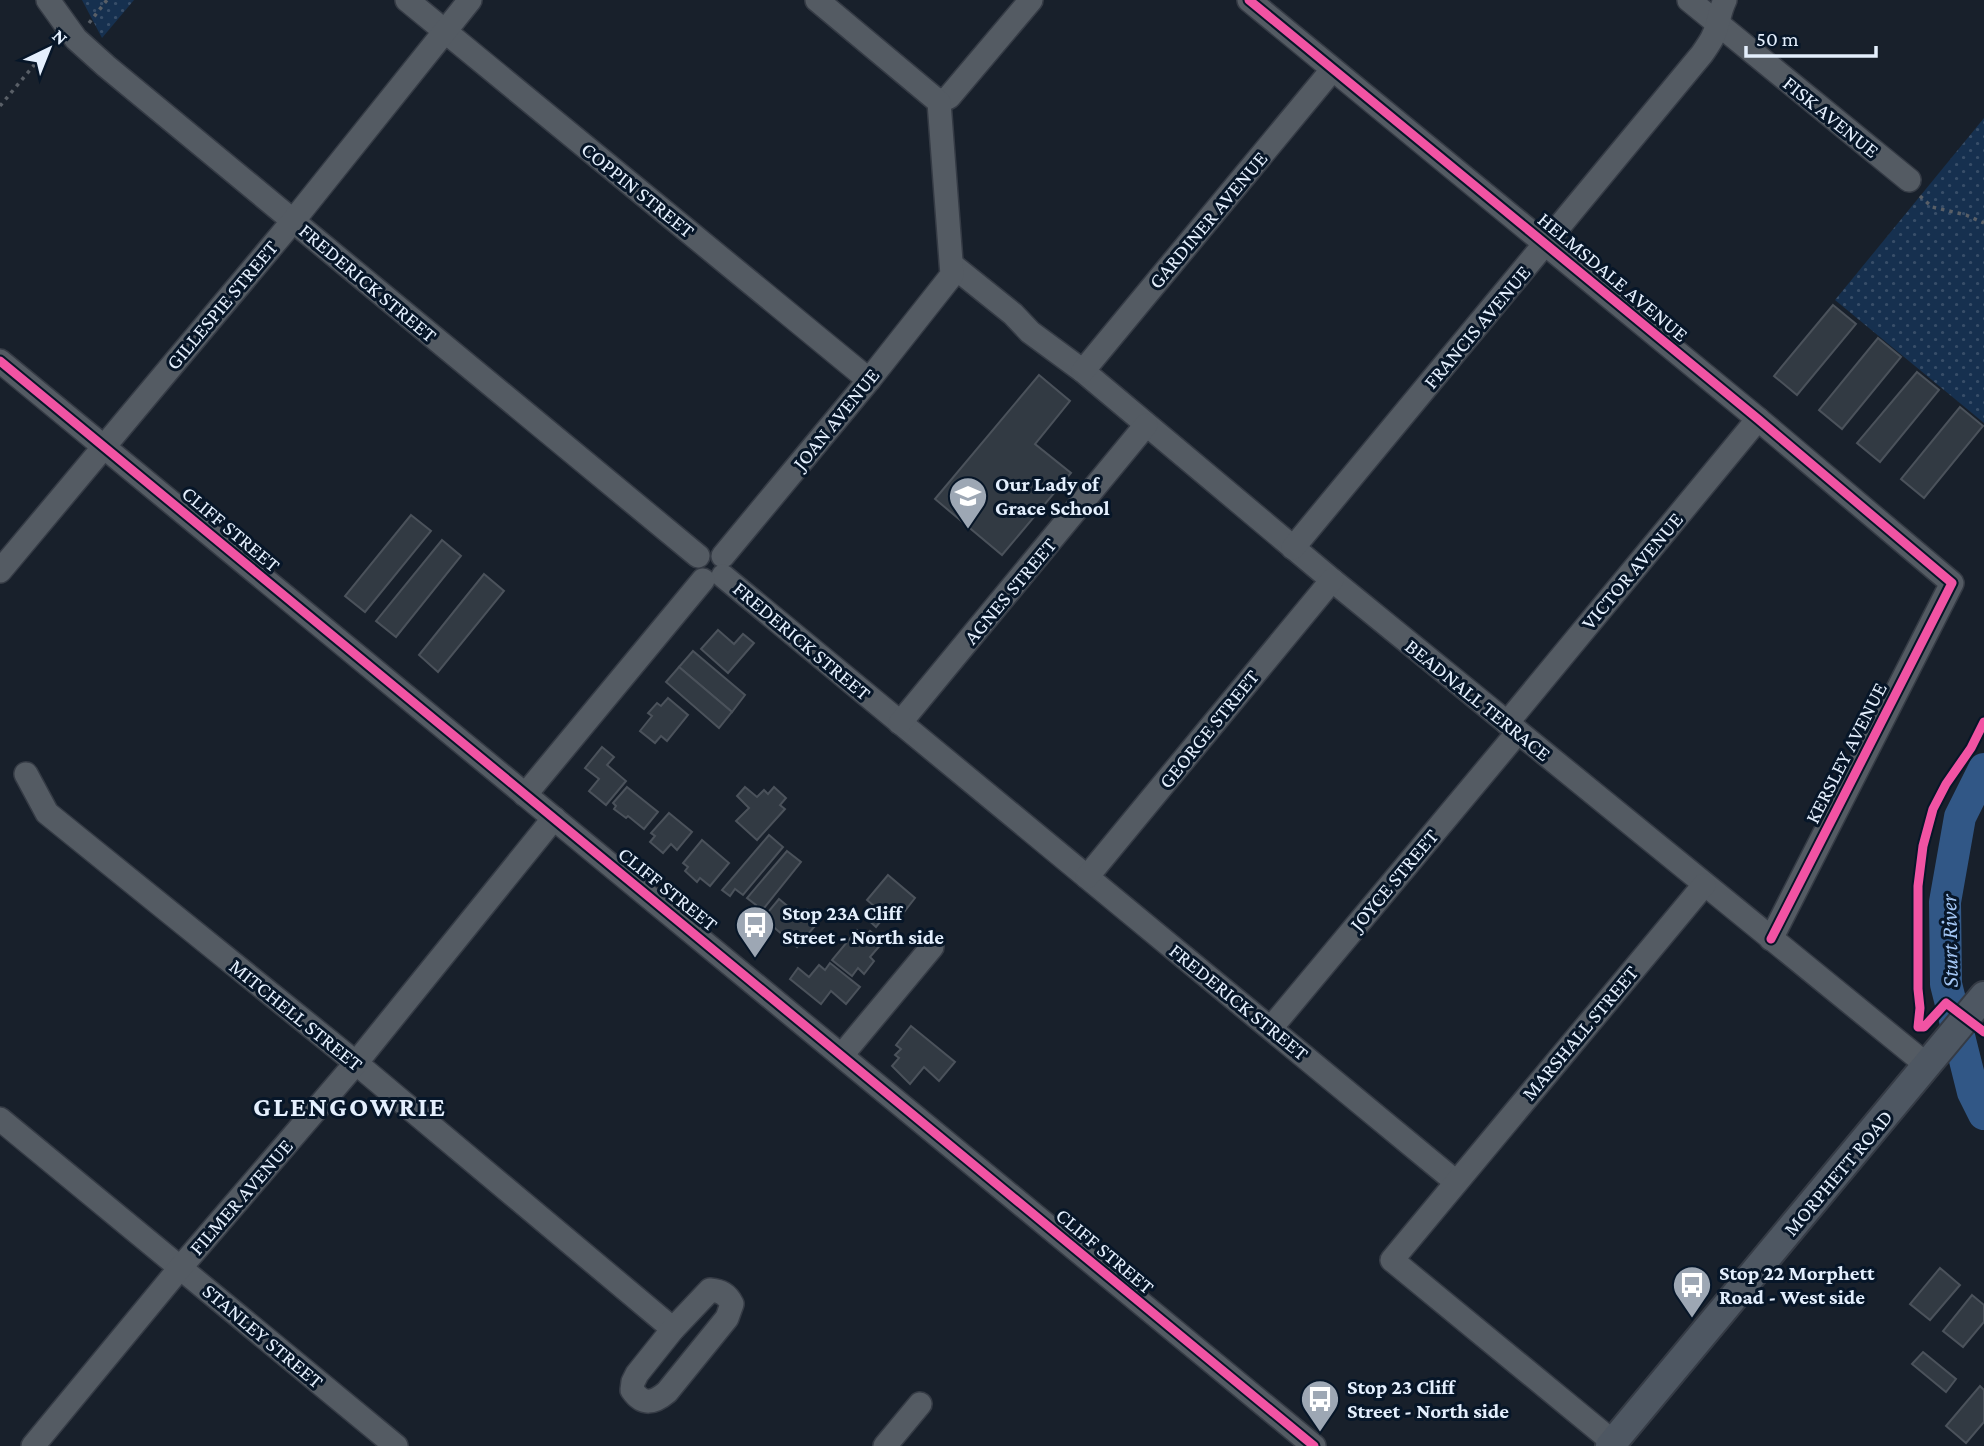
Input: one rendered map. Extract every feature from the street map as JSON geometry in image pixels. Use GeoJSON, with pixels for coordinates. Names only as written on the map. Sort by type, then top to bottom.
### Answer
{"type":"FeatureCollection","features":[{"type":"Feature","properties":{"kind":"main road","name":"MORPHETT ROAD"},"geometry":{"type":"LineString","coordinates":[[1612,1444],[1984,996]]}},
{"type":"Feature","properties":{"kind":"street","name":"FREDERICK STREET"},"geometry":{"type":"LineString","coordinates":[[48,0],[71,32],[106,66],[698,556],[708,550],[719,552],[716,570],[1456,1182]]}},
{"type":"Feature","properties":{"kind":"street","name":"COPPIN STREET"},"geometry":{"type":"LineString","coordinates":[[407,0],[869,380]]}},
{"type":"Feature","properties":{"kind":"street","name":"GILLESPIE STREET"},"geometry":{"type":"LineString","coordinates":[[0,571],[293,221],[470,0]]}},
{"type":"Feature","properties":{"kind":"street"},"geometry":{"type":"LineString","coordinates":[[817,0],[939,102],[950,274]]}},
{"type":"Feature","properties":{"kind":"street"},"geometry":{"type":"LineString","coordinates":[[939,102],[949,97],[1031,0]]}},
{"type":"Feature","properties":{"kind":"street","name":"HELMSDALE AVENUE"},"geometry":{"type":"LineString","coordinates":[[1249,0],[1758,419],[1952,583]]}},
{"type":"Feature","properties":{"kind":"street","name":"FISK AVENUE"},"geometry":{"type":"LineString","coordinates":[[1689,0],[1909,180]]}},
{"type":"Feature","properties":{"kind":"street","name":"FRANCIS AVENUE"},"geometry":{"type":"LineString","coordinates":[[1293,548],[1702,54],[1712,41],[1720,9],[1726,0]]}},
{"type":"Feature","properties":{"kind":"street","name":"GARDINER AVENUE"},"geometry":{"type":"LineString","coordinates":[[1083,371],[1332,70]]}},
{"type":"Feature","properties":{"kind":"street","name":"JOAN AVENUE"},"geometry":{"type":"LineString","coordinates":[[525,795],[716,570],[869,380],[950,274]]}},
{"type":"Feature","properties":{"kind":"street","name":"BEADNALL TERRACE"},"geometry":{"type":"LineString","coordinates":[[950,274],[1013,314],[1030,332],[1083,371],[1293,548],[1704,885],[1771,939],[1933,1059]]}},
{"type":"Feature","properties":{"kind":"street","name":"CLIFF STREET"},"geometry":{"type":"LineString","coordinates":[[0,360],[1314,1446]]}},
{"type":"Feature","properties":{"kind":"street","name":"VICTOR AVENUE"},"geometry":{"type":"LineString","coordinates":[[1512,728],[1758,419]]}},
{"type":"Feature","properties":{"kind":"street","name":"AGNES STREET"},"geometry":{"type":"LineString","coordinates":[[900,723],[1146,425]]}},
{"type":"Feature","properties":{"kind":"street","name":"GEORGE STREET"},"geometry":{"type":"LineString","coordinates":[[1087,877],[1332,580]]}},
{"type":"Feature","properties":{"kind":"street","name":"KERSLEY AVENUE"},"geometry":{"type":"LineString","coordinates":[[1771,939],[1952,583]]}},
{"type":"Feature","properties":{"kind":"street","name":"JOYCE STREET"},"geometry":{"type":"LineString","coordinates":[[1271,1028],[1512,728]]}},
{"type":"Feature","properties":{"kind":"street","name":"MITCHELL STREET"},"geometry":{"type":"LineString","coordinates":[[26,774],[47,813],[356,1063],[673,1329]]}},
{"type":"Feature","properties":{"kind":"street","name":"FILMER AVENUE"},"geometry":{"type":"LineString","coordinates":[[33,1446],[180,1268],[356,1063],[554,818]]}},
{"type":"Feature","properties":{"kind":"street","name":"MARSHALL STREET"},"geometry":{"type":"LineString","coordinates":[[1456,1182],[1704,885]]}},
{"type":"Feature","properties":{"kind":"street"},"geometry":{"type":"LineString","coordinates":[[842,1055],[932,947]]}},
{"type":"Feature","properties":{"kind":"street","name":"STANLEY STREET"},"geometry":{"type":"LineString","coordinates":[[0,1119],[396,1446]]}},
{"type":"Feature","properties":{"kind":"street"},"geometry":{"type":"LineString","coordinates":[[1456,1182],[1392,1260],[1612,1444]]}},
{"type":"Feature","properties":{"kind":"street"},"geometry":{"type":"LineString","coordinates":[[710,1290],[720,1291],[732,1304],[727,1318],[667,1392],[651,1402],[643,1401],[632,1390],[633,1382],[673,1329],[710,1290]]}},
{"type":"Feature","properties":{"kind":"street"},"geometry":{"type":"LineString","coordinates":[[886,1446],[920,1404]]}},
{"type":"Feature","properties":{"kind":"path"},"geometry":{"type":"LineString","coordinates":[[0,106],[71,32],[107,0]]}},
{"type":"Feature","properties":{"kind":"path"},"geometry":{"type":"LineString","coordinates":[[1909,180],[1931,207],[1966,215],[1984,223]]}},
{"type":"Feature","properties":{"kind":"shaded area"},"geometry":{"type":"Polygon","coordinates":[[[82,0],[134,0],[102,38],[82,0]]]}},
{"type":"Feature","properties":{"kind":"shaded area"},"geometry":{"type":"Polygon","coordinates":[[[1984,118],[1984,423],[1835,300],[1984,118]]]}},
{"type":"Feature","properties":{"kind":"building"},"geometry":{"type":"Polygon","coordinates":[[[1833,305],[1856,324],[1797,395],[1774,376],[1833,305]]]}},
{"type":"Feature","properties":{"kind":"building"},"geometry":{"type":"Polygon","coordinates":[[[1878,338],[1901,357],[1842,429],[1819,410],[1878,338]]]}},
{"type":"Feature","properties":{"kind":"building"},"geometry":{"type":"Polygon","coordinates":[[[1917,372],[1939,390],[1880,462],[1857,443],[1917,372]]]}},
{"type":"Feature","properties":{"kind":"building"},"geometry":{"type":"Polygon","coordinates":[[[1039,375],[1070,401],[1035,444],[1071,473],[1002,555],[935,499],[1039,375]]]}},
{"type":"Feature","properties":{"kind":"building"},"geometry":{"type":"Polygon","coordinates":[[[1960,407],[1983,426],[1924,498],[1901,479],[1960,407]]]}},
{"type":"Feature","properties":{"kind":"building"},"geometry":{"type":"Polygon","coordinates":[[[411,515],[431,531],[365,612],[345,596],[411,515]]]}},
{"type":"Feature","properties":{"kind":"building"},"geometry":{"type":"Polygon","coordinates":[[[442,540],[461,556],[396,637],[376,621],[442,540]]]}},
{"type":"Feature","properties":{"kind":"building"},"geometry":{"type":"Polygon","coordinates":[[[484,574],[504,591],[438,672],[419,655],[484,574]]]}},
{"type":"Feature","properties":{"kind":"building"},"geometry":{"type":"Polygon","coordinates":[[[718,630],[734,644],[743,634],[754,643],[728,673],[701,649],[718,630]]]}},
{"type":"Feature","properties":{"kind":"building"},"geometry":{"type":"Polygon","coordinates":[[[693,651],[745,695],[732,712],[679,667],[693,651]]]}},
{"type":"Feature","properties":{"kind":"building"},"geometry":{"type":"Polygon","coordinates":[[[679,667],[732,712],[719,728],[666,682],[679,667]]]}},
{"type":"Feature","properties":{"kind":"building"},"geometry":{"type":"Polygon","coordinates":[[[668,698],[688,715],[667,741],[661,736],[655,743],[640,731],[652,716],[648,713],[657,703],[661,706],[668,698]]]}},
{"type":"Feature","properties":{"kind":"building"},"geometry":{"type":"Polygon","coordinates":[[[602,747],[614,757],[607,765],[626,781],[606,805],[589,791],[599,779],[585,768],[602,747]]]}},
{"type":"Feature","properties":{"kind":"building"},"geometry":{"type":"Polygon","coordinates":[[[627,787],[658,812],[644,829],[614,809],[616,806],[613,803],[627,787]]]}},
{"type":"Feature","properties":{"kind":"building"},"geometry":{"type":"Polygon","coordinates":[[[745,787],[757,797],[764,790],[768,794],[774,787],[786,798],[780,805],[785,809],[757,840],[736,821],[749,808],[737,796],[745,787]]]}},
{"type":"Feature","properties":{"kind":"building"},"geometry":{"type":"Polygon","coordinates":[[[669,813],[692,832],[677,850],[671,844],[663,853],[650,842],[655,836],[651,833],[669,813]]]}},
{"type":"Feature","properties":{"kind":"building"},"geometry":{"type":"Polygon","coordinates":[[[769,835],[783,847],[743,895],[735,889],[730,896],[722,890],[769,835]]]}},
{"type":"Feature","properties":{"kind":"building"},"geometry":{"type":"Polygon","coordinates":[[[702,840],[729,863],[710,886],[700,878],[697,882],[685,871],[688,867],[683,863],[702,840]]]}},
{"type":"Feature","properties":{"kind":"building"},"geometry":{"type":"Polygon","coordinates":[[[787,851],[801,862],[756,918],[750,913],[756,905],[747,898],[787,851]]]}},
{"type":"Feature","properties":{"kind":"building"},"geometry":{"type":"Polygon","coordinates":[[[888,875],[915,898],[904,912],[900,909],[894,916],[889,911],[876,927],[865,917],[874,906],[867,900],[888,875]]]}},
{"type":"Feature","properties":{"kind":"building"},"geometry":{"type":"Polygon","coordinates":[[[779,899],[796,913],[799,909],[803,913],[807,909],[820,920],[797,947],[763,918],[779,899]]]}},
{"type":"Feature","properties":{"kind":"building"},"geometry":{"type":"Polygon","coordinates":[[[857,930],[865,937],[870,931],[883,942],[870,957],[874,961],[864,974],[858,968],[852,976],[832,960],[857,930]]]}},
{"type":"Feature","properties":{"kind":"building"},"geometry":{"type":"Polygon","coordinates":[[[830,963],[860,987],[846,1004],[831,991],[821,1004],[790,979],[798,968],[809,977],[819,965],[825,970],[830,963]]]}},
{"type":"Feature","properties":{"kind":"building"},"geometry":{"type":"Polygon","coordinates":[[[911,1026],[955,1062],[939,1081],[924,1067],[910,1084],[892,1066],[899,1058],[895,1055],[901,1049],[896,1045],[911,1026]]]}},
{"type":"Feature","properties":{"kind":"building"},"geometry":{"type":"Polygon","coordinates":[[[1940,1268],[1960,1285],[1930,1320],[1910,1304],[1940,1268]]]}},
{"type":"Feature","properties":{"kind":"building"},"geometry":{"type":"Polygon","coordinates":[[[1972,1295],[1984,1305],[1984,1322],[1963,1347],[1943,1331],[1972,1295]]]}},
{"type":"Feature","properties":{"kind":"building"},"geometry":{"type":"Polygon","coordinates":[[[1923,1352],[1956,1379],[1946,1392],[1912,1364],[1923,1352]]]}},
{"type":"Feature","properties":{"kind":"building"},"geometry":{"type":"Polygon","coordinates":[[[1980,1386],[1984,1390],[1984,1422],[1966,1443],[1946,1426],[1980,1386]]]}},
{"type":"Feature","properties":{"kind":"waterway","name":"Sturt River"},"geometry":{"type":"LineString","coordinates":[[1984,769],[1960,817],[1945,902],[1946,984],[1973,1092],[1984,1114]]}},
{"type":"Feature","properties":{"kind":"cycle path"},"geometry":{"type":"LineString","coordinates":[[1249,0],[1758,419],[1952,583],[1771,939]]}},
{"type":"Feature","properties":{"kind":"cycle path"},"geometry":{"type":"LineString","coordinates":[[0,361],[1314,1446]]}},
{"type":"Feature","properties":{"kind":"cycle path"},"geometry":{"type":"LineString","coordinates":[[1984,722],[1933,809],[1923,846],[1918,886],[1918,1027],[1924,1027],[1946,1003],[1984,1032]]}},
{"type":"Feature","properties":{"kind":"place","name":"Our Lady of Grace School"},"geometry":{"type":"Point","coordinates":[968,530]}},
{"type":"Feature","properties":{"kind":"place","name":"Stop 23A Cliff Street - North side"},"geometry":{"type":"Point","coordinates":[755,959]}},
{"type":"Feature","properties":{"kind":"place","name":"Stop 22 Morphett Road - West side"},"geometry":{"type":"Point","coordinates":[1692,1319]}},
{"type":"Feature","properties":{"kind":"place","name":"Stop 23 Cliff Street - North side"},"geometry":{"type":"Point","coordinates":[1320,1433]}},
{"type":"Feature","properties":{"kind":"district","name":"GLENGOWRIE"},"geometry":{"type":"Point","coordinates":[350,1106]}}]}
